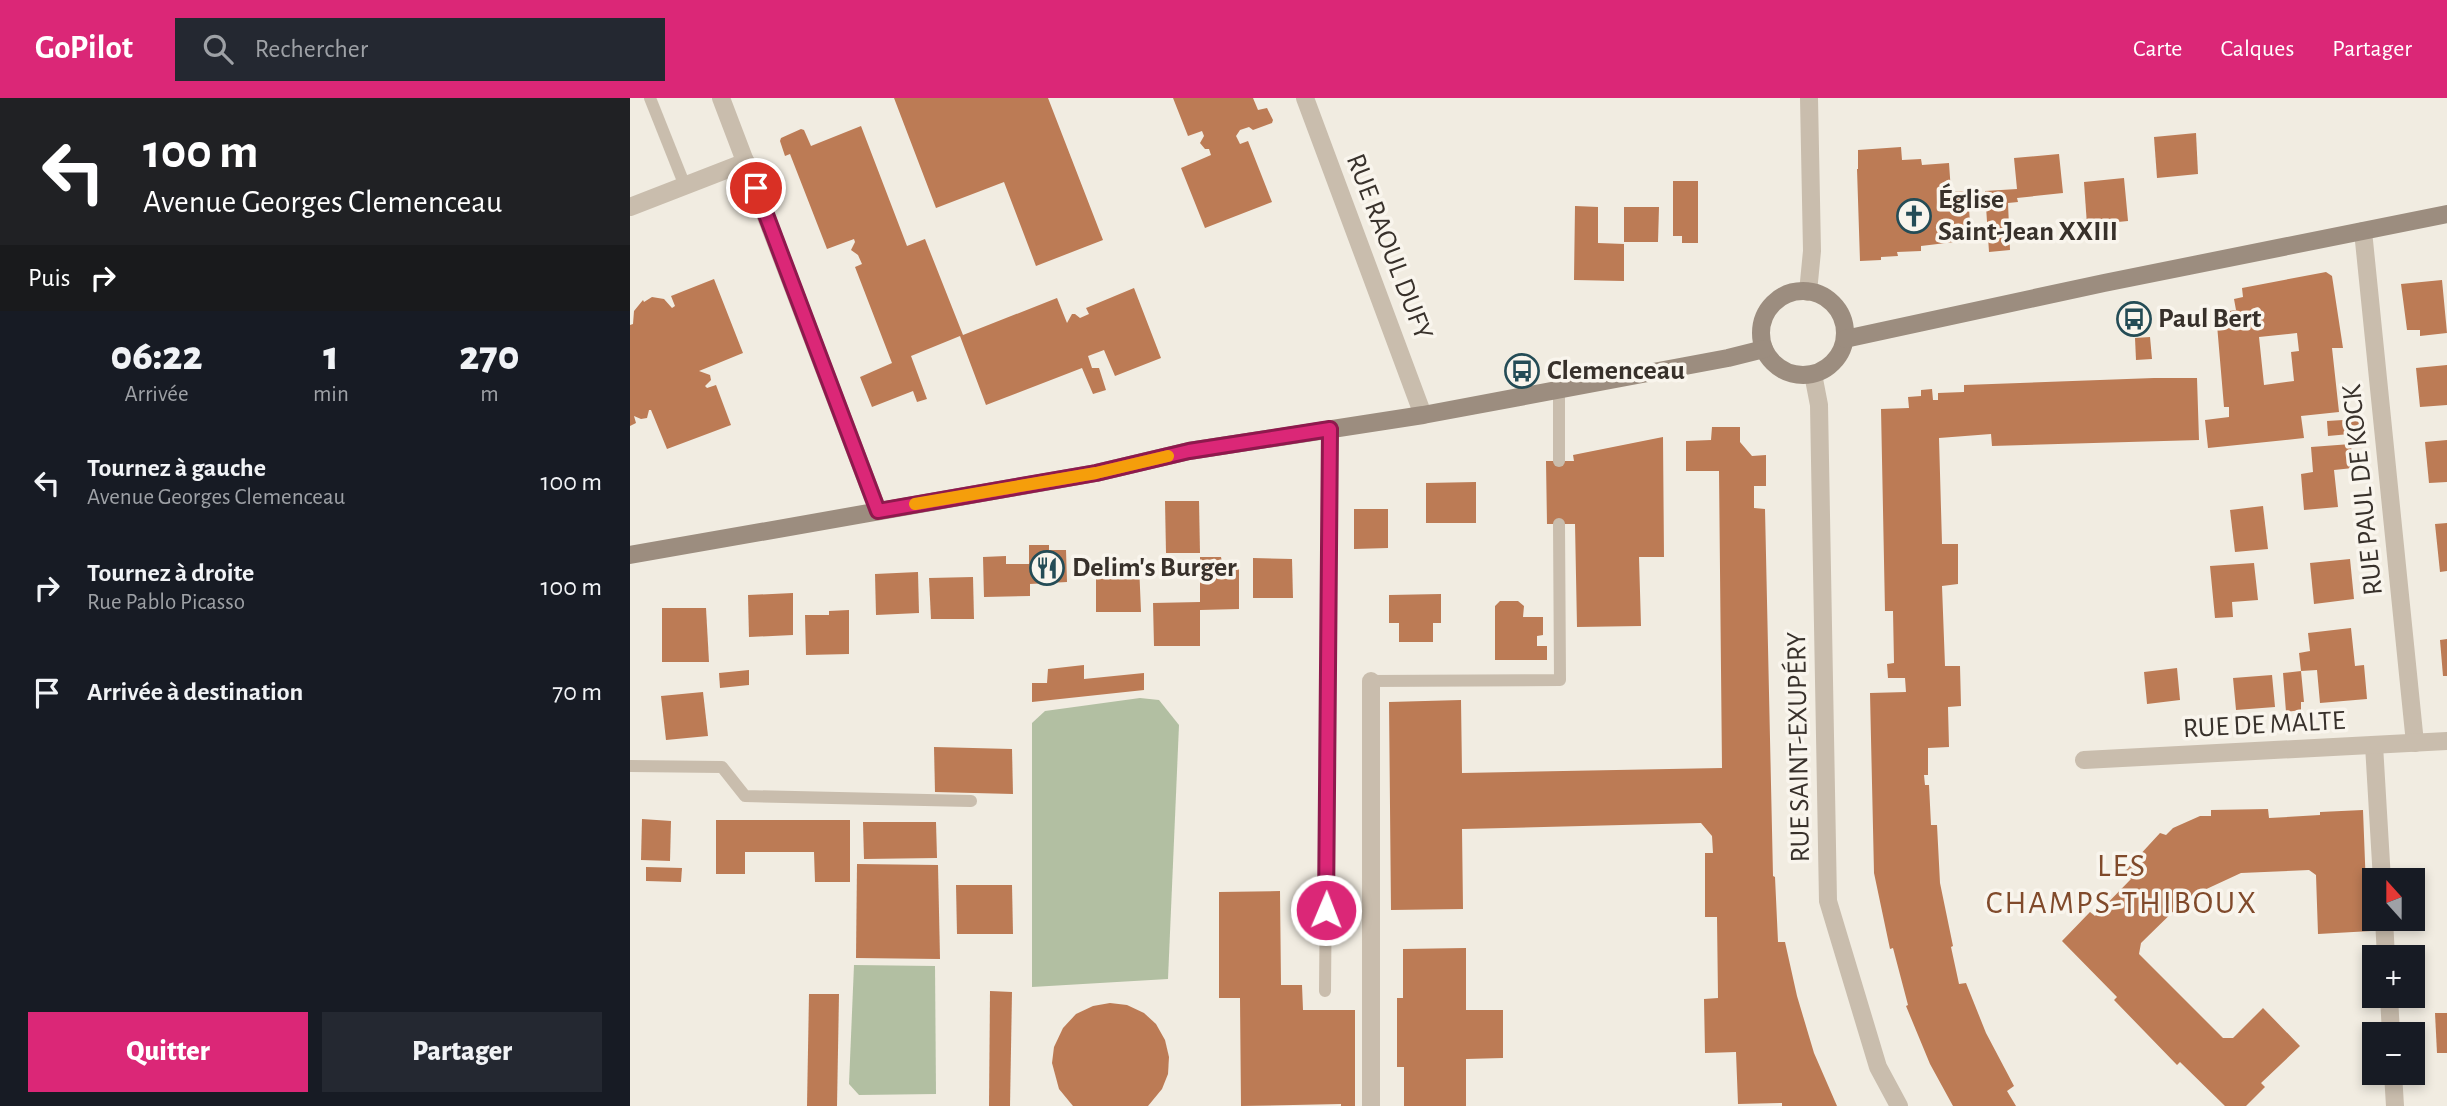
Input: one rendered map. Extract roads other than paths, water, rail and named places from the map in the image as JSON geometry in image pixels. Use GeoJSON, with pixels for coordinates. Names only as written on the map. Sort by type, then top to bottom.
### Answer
{"type":"FeatureCollection","features":[{"type":"Feature","properties":{"kind":"main road"},"geometry":{"type":"LineString","coordinates":[[1845,339],[2104,283],[2447,214]]}},
{"type":"Feature","properties":{"kind":"main road"},"geometry":{"type":"LineString","coordinates":[[1794,292],[1808,292],[1821,295],[1832,302],[1845,326],[1845,339],[1842,351],[1825,369],[1813,374],[1789,373],[1779,368],[1764,349],[1761,335],[1763,321],[1780,298],[1794,292]]}},
{"type":"Feature","properties":{"kind":"main road"},"geometry":{"type":"LineString","coordinates":[[630,555],[1096,473],[1189,451],[1423,415],[1764,349]]}},
{"type":"Feature","properties":{"kind":"street"},"geometry":{"type":"LineString","coordinates":[[721,98],[878,511]]}},
{"type":"Feature","properties":{"kind":"street","name":"RUE RAOUL DUFY"},"geometry":{"type":"LineString","coordinates":[[1305,98],[1423,415]]}},
{"type":"Feature","properties":{"kind":"street"},"geometry":{"type":"LineString","coordinates":[[1808,292],[1812,251],[1809,98]]}},
{"type":"Feature","properties":{"kind":"street"},"geometry":{"type":"LineString","coordinates":[[630,207],[746,162]]}},
{"type":"Feature","properties":{"kind":"street","name":"RUE PAUL DE KOCK"},"geometry":{"type":"LineString","coordinates":[[2363,231],[2415,743]]}},
{"type":"Feature","properties":{"kind":"street","name":"RUE SAINT-EXUPÉRY"},"geometry":{"type":"LineString","coordinates":[[1813,374],[1819,405],[1828,901],[1878,1067],[1899,1106]]}},
{"type":"Feature","properties":{"kind":"street"},"geometry":{"type":"LineString","coordinates":[[1371,681],[1371,1106]]}},
{"type":"Feature","properties":{"kind":"street","name":"RUE DE MALTE"},"geometry":{"type":"LineString","coordinates":[[2084,760],[2447,741]]}},
{"type":"Feature","properties":{"kind":"street"},"geometry":{"type":"LineString","coordinates":[[2374,745],[2381,868]]}},
{"type":"Feature","properties":{"kind":"street"},"geometry":{"type":"LineString","coordinates":[[2394,1085],[2395,1106]]}},
{"type":"Feature","properties":{"kind":"lane"},"geometry":{"type":"LineString","coordinates":[[650,98],[685,186]]}},
{"type":"Feature","properties":{"kind":"lane"},"geometry":{"type":"LineString","coordinates":[[1559,390],[1559,461]]}},
{"type":"Feature","properties":{"kind":"lane"},"geometry":{"type":"LineString","coordinates":[[1325,991],[1330,429]]}},
{"type":"Feature","properties":{"kind":"lane"},"geometry":{"type":"LineString","coordinates":[[1371,681],[1560,680],[1559,524]]}},
{"type":"Feature","properties":{"kind":"lane"},"geometry":{"type":"LineString","coordinates":[[630,766],[722,767],[745,796],[971,801]]}},
{"type":"Feature","properties":{"kind":"place","name":"Église Saint-Jean XXIII"},"geometry":{"type":"Point","coordinates":[1914,216]}},
{"type":"Feature","properties":{"kind":"place","name":"Paul Bert"},"geometry":{"type":"Point","coordinates":[2134,319]}},
{"type":"Feature","properties":{"kind":"place","name":"Clemenceau"},"geometry":{"type":"Point","coordinates":[1522,371]}},
{"type":"Feature","properties":{"kind":"place","name":"Delim's Burger"},"geometry":{"type":"Point","coordinates":[1047,568]}},
{"type":"Feature","properties":{"kind":"district","name":"LES CHAMPS-THIBOUX"},"geometry":{"type":"Point","coordinates":[2122,884]}}]}
